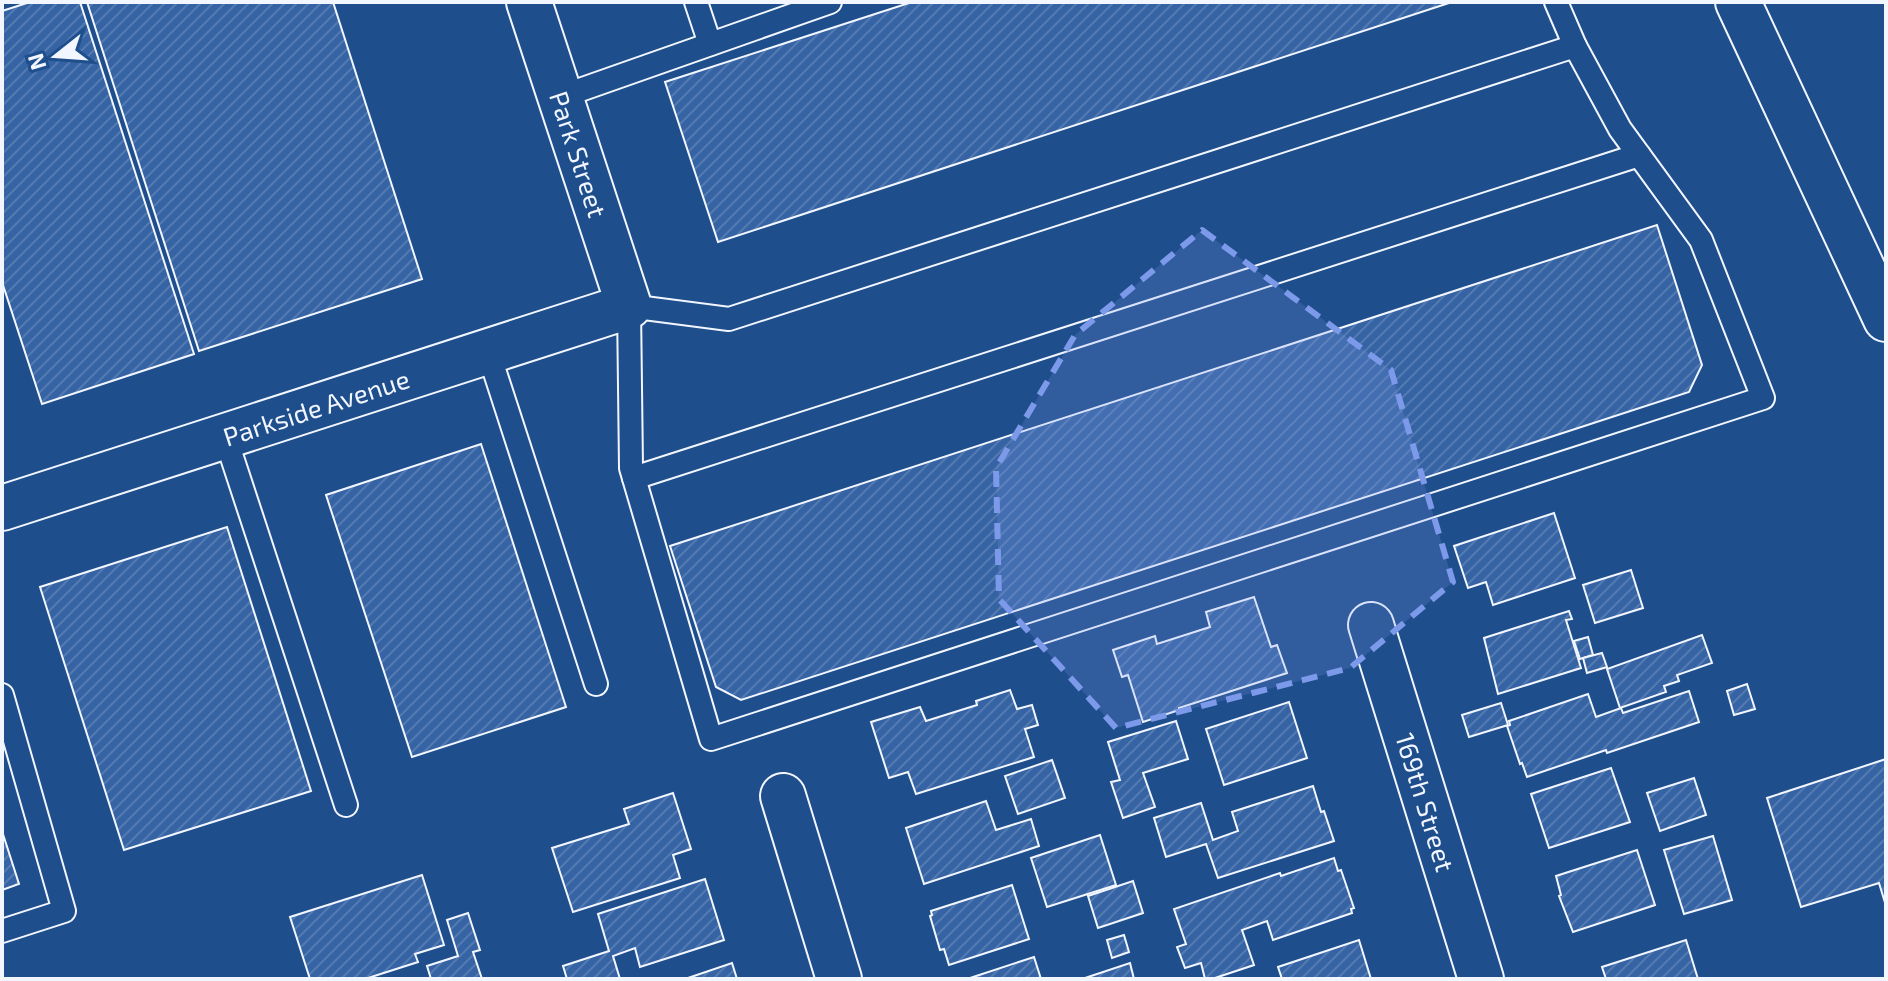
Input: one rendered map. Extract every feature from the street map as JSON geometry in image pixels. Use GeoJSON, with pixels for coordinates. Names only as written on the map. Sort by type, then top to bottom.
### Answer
{"type":"FeatureCollection","features":[{"type":"Feature","properties":{"kind":"main road","name":"Park Street"},"geometry":{"type":"LineString","coordinates":[[529,2],[629,306]]}},
{"type":"Feature","properties":{"kind":"main road"},"geometry":{"type":"LineString","coordinates":[[1738,2],[1886,319]]}},
{"type":"Feature","properties":{"kind":"main road","name":"Parkside Avenue"},"geometry":{"type":"LineString","coordinates":[[2,508],[629,306]]}},
{"type":"Feature","properties":{"kind":"main road","name":"169th Street"},"geometry":{"type":"LineString","coordinates":[[1371,625],[1481,979]]}},
{"type":"Feature","properties":{"kind":"main road"},"geometry":{"type":"LineString","coordinates":[[783,796],[839,979]]}},
{"type":"Feature","properties":{"kind":"lane"},"geometry":{"type":"LineString","coordinates":[[696,2],[710,44]]}},
{"type":"Feature","properties":{"kind":"lane"},"geometry":{"type":"LineString","coordinates":[[560,97],[830,2]]}},
{"type":"Feature","properties":{"kind":"lane"},"geometry":{"type":"LineString","coordinates":[[1556,2],[1575,46],[1620,129],[1701,240],[1763,398],[711,739],[631,468],[629,306],[729,319],[1575,46]]}},
{"type":"Feature","properties":{"kind":"lane"},"geometry":{"type":"LineString","coordinates":[[634,478],[1639,155]]}},
{"type":"Feature","properties":{"kind":"lane"},"geometry":{"type":"LineString","coordinates":[[488,351],[596,684]]}},
{"type":"Feature","properties":{"kind":"lane"},"geometry":{"type":"LineString","coordinates":[[225,436],[346,805]]}},
{"type":"Feature","properties":{"kind":"lane"},"geometry":{"type":"LineString","coordinates":[[2,695],[64,911],[2,931]]}},
{"type":"Feature","properties":{"kind":"highlighted area"},"geometry":{"type":"Polygon","coordinates":[[[1202,230],[1391,370],[1453,582],[1350,668],[1116,728],[999,599],[996,468],[1075,335],[1202,230]]]}},
{"type":"Feature","properties":{"kind":"building"},"geometry":{"type":"Polygon","coordinates":[[[30,2],[80,2],[194,354],[42,404],[2,282],[2,11],[30,2]]]}},
{"type":"Feature","properties":{"kind":"building"},"geometry":{"type":"Polygon","coordinates":[[[87,2],[333,2],[422,279],[199,351],[87,2]]]}},
{"type":"Feature","properties":{"kind":"building"},"geometry":{"type":"Polygon","coordinates":[[[912,2],[1452,2],[718,242],[665,82],[912,2]]]}},
{"type":"Feature","properties":{"kind":"building"},"geometry":{"type":"Polygon","coordinates":[[[1657,225],[1702,365],[1689,392],[741,700],[716,687],[670,546],[1657,225]]]}},
{"type":"Feature","properties":{"kind":"building"},"geometry":{"type":"Polygon","coordinates":[[[481,444],[566,707],[412,757],[326,495],[481,444]]]}},
{"type":"Feature","properties":{"kind":"building"},"geometry":{"type":"Polygon","coordinates":[[[1554,513],[1575,578],[1493,605],[1486,582],[1468,588],[1454,546],[1554,513]]]}},
{"type":"Feature","properties":{"kind":"building"},"geometry":{"type":"Polygon","coordinates":[[[227,527],[311,791],[124,850],[40,587],[227,527]]]}},
{"type":"Feature","properties":{"kind":"building"},"geometry":{"type":"Polygon","coordinates":[[[1631,570],[1643,608],[1595,623],[1583,585],[1631,570]]]}},
{"type":"Feature","properties":{"kind":"building"},"geometry":{"type":"Polygon","coordinates":[[[1254,597],[1271,647],[1277,645],[1287,673],[1143,722],[1128,675],[1122,677],[1113,650],[1155,636],[1157,644],[1210,627],[1206,612],[1254,597]]]}},
{"type":"Feature","properties":{"kind":"building"},"geometry":{"type":"Polygon","coordinates":[[[1569,611],[1572,619],[1566,620],[1581,668],[1498,694],[1484,638],[1569,611]]]}},
{"type":"Feature","properties":{"kind":"building"},"geometry":{"type":"Polygon","coordinates":[[[1702,635],[1712,663],[1677,675],[1679,681],[1664,686],[1666,692],[1620,708],[1607,669],[1702,635]]]}},
{"type":"Feature","properties":{"kind":"building"},"geometry":{"type":"Polygon","coordinates":[[[1588,637],[1593,655],[1580,659],[1574,641],[1588,637]]]}},
{"type":"Feature","properties":{"kind":"building"},"geometry":{"type":"Polygon","coordinates":[[[1602,653],[1607,667],[1587,673],[1583,658],[1602,653]]]}},
{"type":"Feature","properties":{"kind":"building"},"geometry":{"type":"Polygon","coordinates":[[[1747,684],[1755,709],[1734,715],[1727,691],[1747,684]]]}},
{"type":"Feature","properties":{"kind":"building"},"geometry":{"type":"Polygon","coordinates":[[[1010,690],[1017,709],[1032,705],[1038,725],[1025,729],[1034,757],[916,794],[908,772],[889,778],[871,722],[920,707],[926,721],[977,705],[976,701],[1010,690]]]}},
{"type":"Feature","properties":{"kind":"building"},"geometry":{"type":"Polygon","coordinates":[[[1689,691],[1699,722],[1527,777],[1507,726],[1510,725],[1509,721],[1588,694],[1596,717],[1621,708],[1623,713],[1689,691]]]}},
{"type":"Feature","properties":{"kind":"building"},"geometry":{"type":"Polygon","coordinates":[[[1289,702],[1307,758],[1224,785],[1206,729],[1289,702]]]}},
{"type":"Feature","properties":{"kind":"building"},"geometry":{"type":"Polygon","coordinates":[[[1501,703],[1508,725],[1469,737],[1462,715],[1501,703]]]}},
{"type":"Feature","properties":{"kind":"building"},"geometry":{"type":"Polygon","coordinates":[[[1176,721],[1188,759],[1143,773],[1155,807],[1123,818],[1111,782],[1120,780],[1108,742],[1176,721]]]}},
{"type":"Feature","properties":{"kind":"building"},"geometry":{"type":"Polygon","coordinates":[[[1886,759],[1886,906],[1879,883],[1801,907],[1767,798],[1886,759]]]}},
{"type":"Feature","properties":{"kind":"building"},"geometry":{"type":"Polygon","coordinates":[[[1052,760],[1065,798],[1018,814],[1005,776],[1052,760]]]}},
{"type":"Feature","properties":{"kind":"building"},"geometry":{"type":"Polygon","coordinates":[[[1611,768],[1630,822],[1549,848],[1531,794],[1611,768]]]}},
{"type":"Feature","properties":{"kind":"building"},"geometry":{"type":"Polygon","coordinates":[[[1694,778],[1706,815],[1660,831],[1647,793],[1694,778]]]}},
{"type":"Feature","properties":{"kind":"building"},"geometry":{"type":"Polygon","coordinates":[[[1313,786],[1334,841],[1218,878],[1206,844],[1166,857],[1154,818],[1201,803],[1213,840],[1238,831],[1232,812],[1313,786]]]}},
{"type":"Feature","properties":{"kind":"building"},"geometry":{"type":"Polygon","coordinates":[[[673,793],[691,849],[673,855],[680,878],[573,912],[552,848],[629,824],[624,809],[673,793]]]}},
{"type":"Feature","properties":{"kind":"building"},"geometry":{"type":"Polygon","coordinates":[[[986,801],[996,830],[1031,819],[1039,846],[924,884],[906,828],[986,801]]]}},
{"type":"Feature","properties":{"kind":"building"},"geometry":{"type":"Polygon","coordinates":[[[2,831],[19,884],[2,890],[2,831]]]}},
{"type":"Feature","properties":{"kind":"building"},"geometry":{"type":"Polygon","coordinates":[[[1100,835],[1116,885],[1047,907],[1031,858],[1100,835]]]}},
{"type":"Feature","properties":{"kind":"building"},"geometry":{"type":"Polygon","coordinates":[[[1713,836],[1732,900],[1684,914],[1664,850],[1713,836]]]}},
{"type":"Feature","properties":{"kind":"building"},"geometry":{"type":"Polygon","coordinates":[[[1637,850],[1655,905],[1573,932],[1559,896],[1556,876],[1637,850]]]}},
{"type":"Feature","properties":{"kind":"building"},"geometry":{"type":"Polygon","coordinates":[[[1334,858],[1354,908],[1351,909],[1352,913],[1273,940],[1267,921],[1242,930],[1254,965],[1212,979],[1205,979],[1201,963],[1185,968],[1177,947],[1186,944],[1174,909],[1334,858]]]}},
{"type":"Feature","properties":{"kind":"building"},"geometry":{"type":"Polygon","coordinates":[[[422,875],[444,945],[415,954],[418,962],[365,979],[310,979],[290,917],[422,875]]]}},
{"type":"Feature","properties":{"kind":"building"},"geometry":{"type":"Polygon","coordinates":[[[705,879],[724,940],[640,967],[635,948],[613,956],[620,979],[567,979],[563,966],[609,951],[598,914],[705,879]]]}},
{"type":"Feature","properties":{"kind":"building"},"geometry":{"type":"Polygon","coordinates":[[[1133,881],[1143,913],[1098,928],[1088,896],[1133,881]]]}},
{"type":"Feature","properties":{"kind":"building"},"geometry":{"type":"Polygon","coordinates":[[[1012,885],[1029,939],[949,965],[944,949],[940,950],[931,911],[1012,885]]]}},
{"type":"Feature","properties":{"kind":"building"},"geometry":{"type":"Polygon","coordinates":[[[468,913],[480,950],[473,952],[482,979],[431,979],[427,966],[458,956],[447,920],[468,913]]]}},
{"type":"Feature","properties":{"kind":"building"},"geometry":{"type":"Polygon","coordinates":[[[1124,935],[1129,952],[1112,958],[1107,940],[1124,935]]]}},
{"type":"Feature","properties":{"kind":"building"},"geometry":{"type":"Polygon","coordinates":[[[1359,940],[1371,979],[1282,979],[1278,967],[1359,940]]]}},
{"type":"Feature","properties":{"kind":"building"},"geometry":{"type":"Polygon","coordinates":[[[1686,940],[1698,979],[1606,979],[1602,967],[1686,940]]]}},
{"type":"Feature","properties":{"kind":"building"},"geometry":{"type":"Polygon","coordinates":[[[1034,957],[1041,979],[967,979],[1034,957]]]}},
{"type":"Feature","properties":{"kind":"building"},"geometry":{"type":"Polygon","coordinates":[[[732,963],[737,979],[685,979],[732,963]]]}},
{"type":"Feature","properties":{"kind":"building"},"geometry":{"type":"Polygon","coordinates":[[[1130,963],[1134,979],[1082,979],[1130,963]]]}}]}
